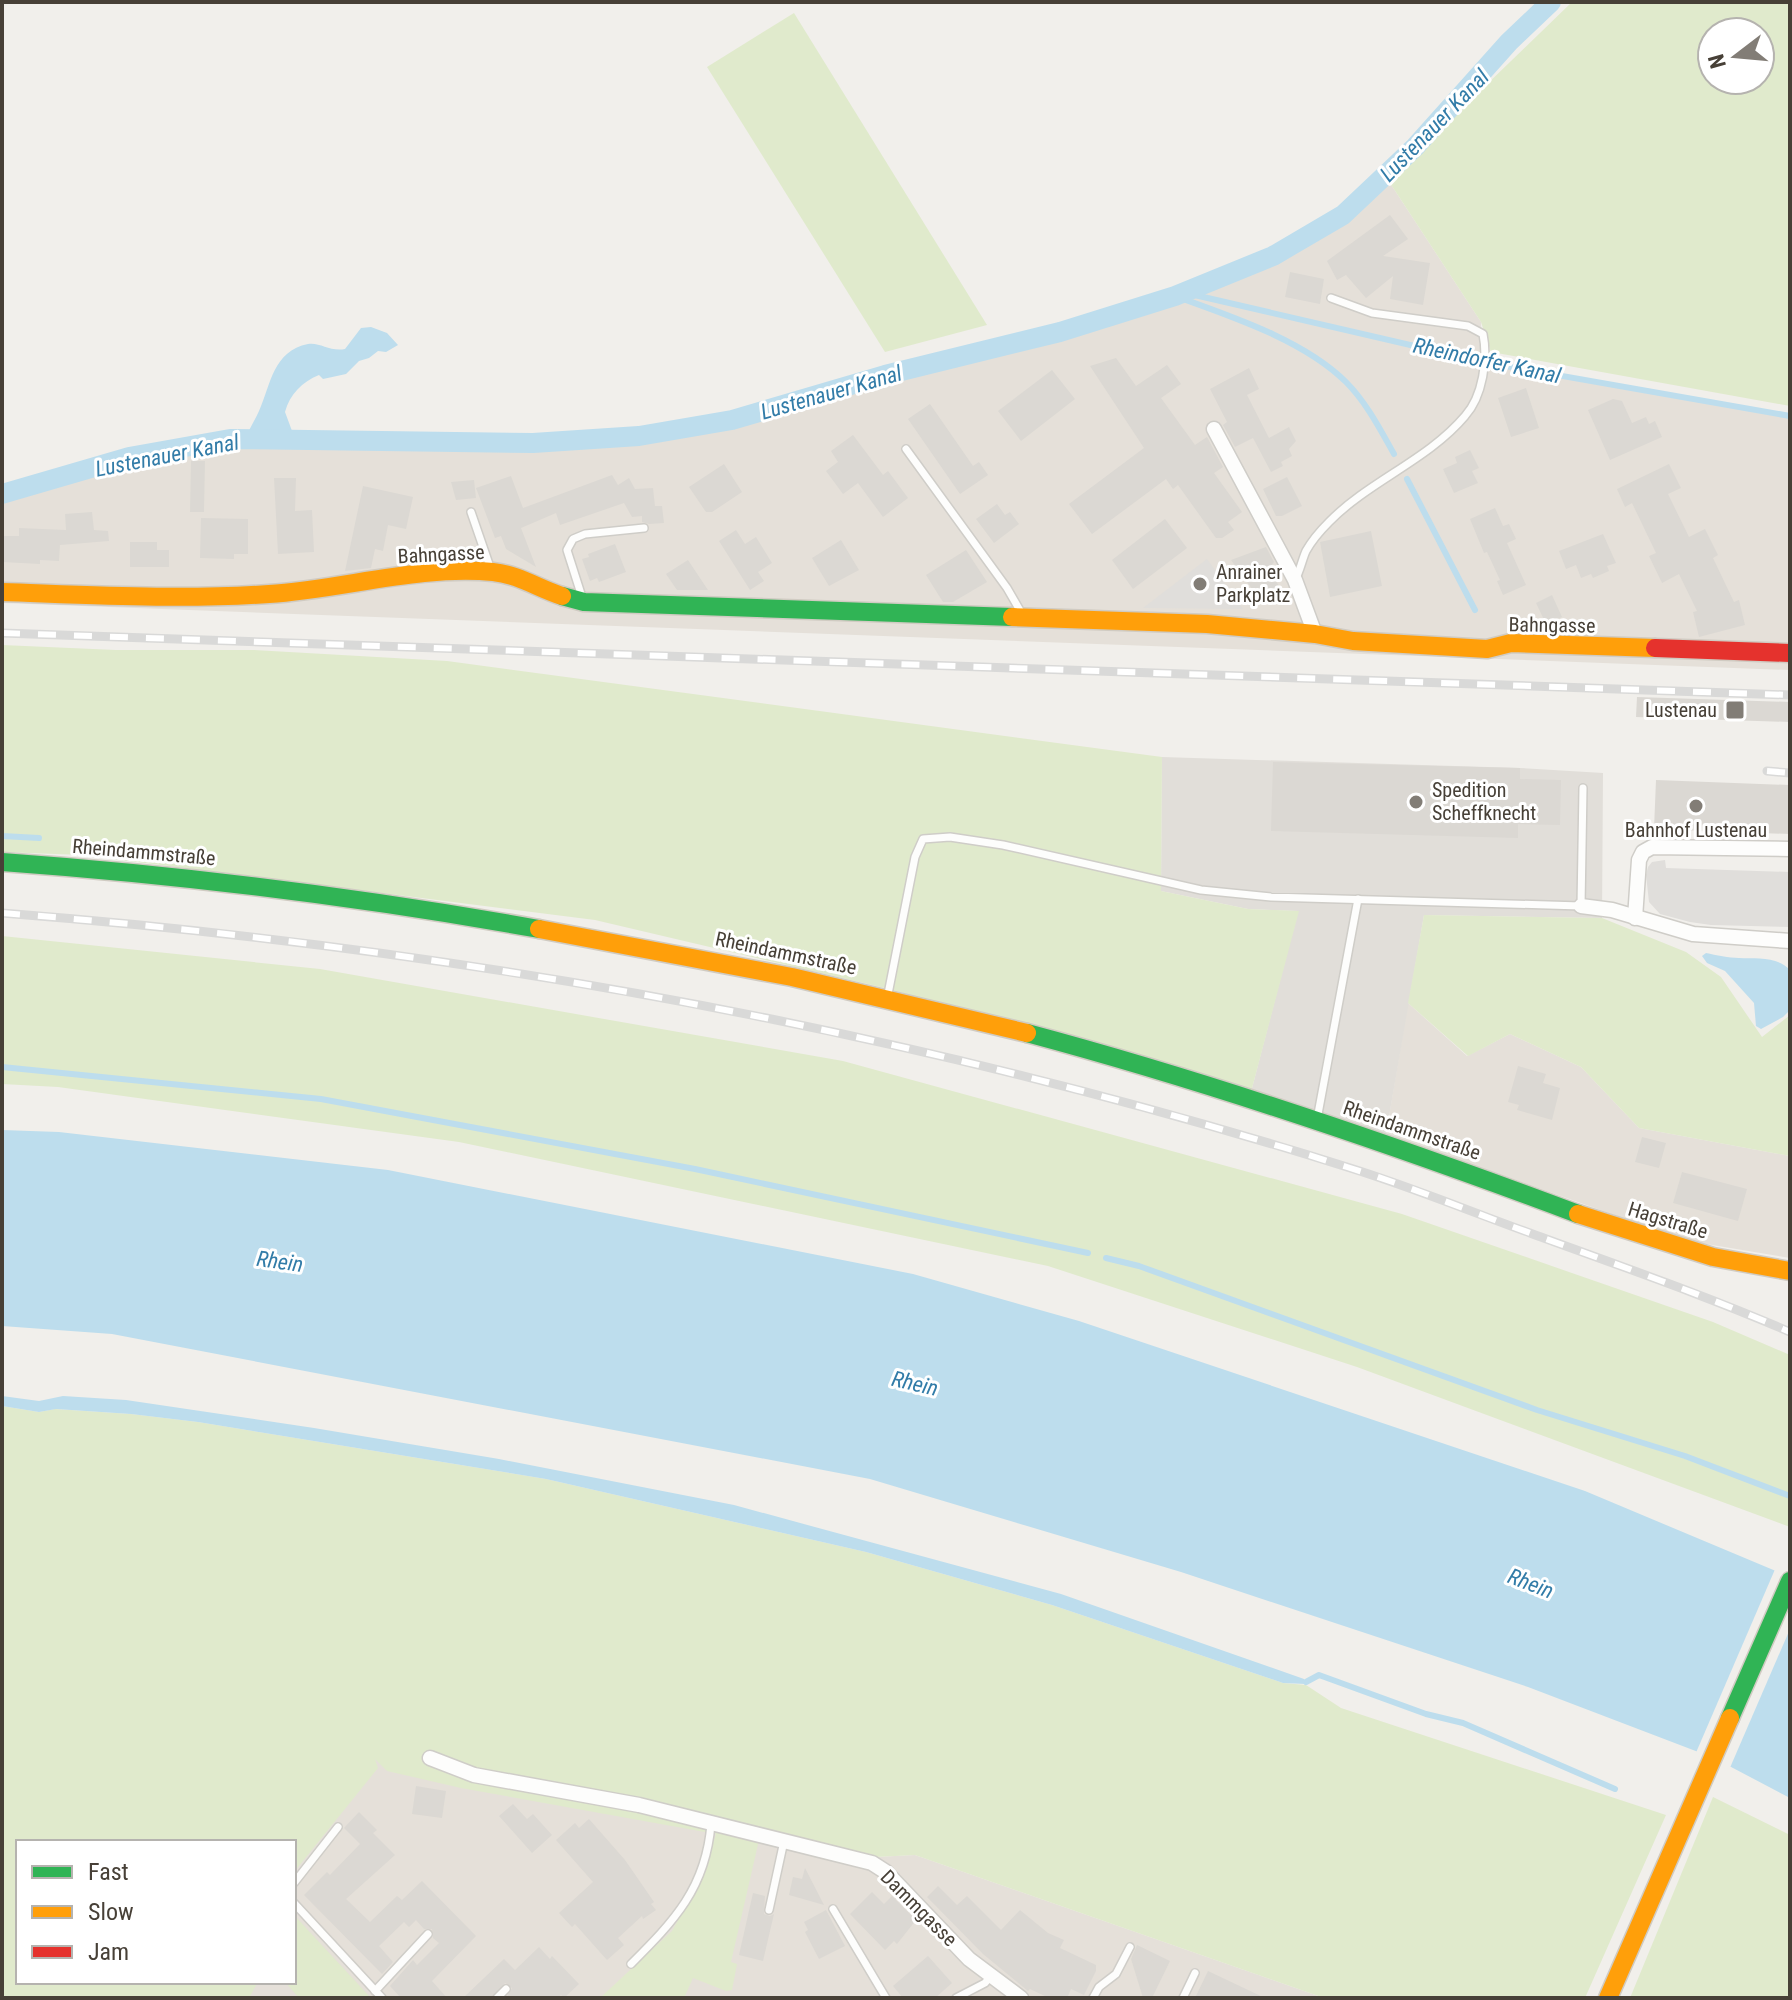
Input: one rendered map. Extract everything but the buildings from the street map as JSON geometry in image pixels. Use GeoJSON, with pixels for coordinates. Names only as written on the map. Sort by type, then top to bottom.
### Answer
{"type":"FeatureCollection","features":[{"type":"Feature","properties":{"kind":"main road","name":"Bahngasse"},"geometry":{"type":"LineString","coordinates":[[2,592],[200,598],[274,594],[439,572],[492,572],[521,577],[556,594],[584,602],[1207,624],[1315,634],[1353,641],[1487,649],[1511,643],[1790,653]]}},
{"type":"Feature","properties":{"kind":"main road","name":"Rheindammstraße"},"geometry":{"type":"LineString","coordinates":[[2,862],[226,881],[412,905],[724,961],[887,998],[1156,1069],[1317,1120],[1536,1198]]}},
{"type":"Feature","properties":{"kind":"main road","name":"Hagstraße"},"geometry":{"type":"LineString","coordinates":[[1536,1198],[1706,1255],[1790,1271]]}},
{"type":"Feature","properties":{"kind":"main road"},"geometry":{"type":"LineString","coordinates":[[1608,1998],[1790,1581]]}},
{"type":"Feature","properties":{"kind":"street"},"geometry":{"type":"LineString","coordinates":[[1214,429],[1295,580],[1315,634]]}},
{"type":"Feature","properties":{"kind":"street"},"geometry":{"type":"LineString","coordinates":[[1635,918],[1639,860],[1643,852],[1652,847],[1790,849]]}},
{"type":"Feature","properties":{"kind":"street"},"geometry":{"type":"LineString","coordinates":[[1581,906],[1612,910],[1693,934],[1759,936],[1790,941]]}},
{"type":"Feature","properties":{"kind":"street","name":"Dammgasse"},"geometry":{"type":"LineString","coordinates":[[430,1758],[474,1775],[639,1805],[872,1863],[886,1872],[958,1948],[1021,1998]]}},
{"type":"Feature","properties":{"kind":"lane"},"geometry":{"type":"LineString","coordinates":[[1295,580],[1305,552],[1328,522],[1465,416],[1477,398],[1486,348],[1483,334],[1468,326],[1372,313],[1331,298]]}},
{"type":"Feature","properties":{"kind":"lane"},"geometry":{"type":"LineString","coordinates":[[906,449],[1007,588],[1023,616]]}},
{"type":"Feature","properties":{"kind":"lane"},"geometry":{"type":"LineString","coordinates":[[471,512],[492,572]]}},
{"type":"Feature","properties":{"kind":"lane"},"geometry":{"type":"LineString","coordinates":[[584,602],[567,550],[573,539],[585,534],[644,528]]}},
{"type":"Feature","properties":{"kind":"lane"},"geometry":{"type":"LineString","coordinates":[[887,998],[915,857],[923,839],[950,837],[1003,845],[1201,890],[1271,897],[1581,906],[1583,788]]}},
{"type":"Feature","properties":{"kind":"lane"},"geometry":{"type":"LineString","coordinates":[[1317,1120],[1358,899]]}},
{"type":"Feature","properties":{"kind":"lane"},"geometry":{"type":"LineString","coordinates":[[631,1964],[676,1919],[702,1871],[711,1823]]}},
{"type":"Feature","properties":{"kind":"lane"},"geometry":{"type":"LineString","coordinates":[[296,1880],[338,1827]]}},
{"type":"Feature","properties":{"kind":"lane"},"geometry":{"type":"LineString","coordinates":[[769,1910],[785,1841]]}},
{"type":"Feature","properties":{"kind":"lane"},"geometry":{"type":"LineString","coordinates":[[296,1905],[382,1998]]}},
{"type":"Feature","properties":{"kind":"lane"},"geometry":{"type":"LineString","coordinates":[[833,1909],[886,1998]]}},
{"type":"Feature","properties":{"kind":"lane"},"geometry":{"type":"LineString","coordinates":[[375,1991],[428,1934]]}},
{"type":"Feature","properties":{"kind":"lane"},"geometry":{"type":"LineString","coordinates":[[1093,1998],[1099,1987],[1116,1974],[1130,1947]]}},
{"type":"Feature","properties":{"kind":"lane"},"geometry":{"type":"LineString","coordinates":[[1183,1998],[1195,1973]]}},
{"type":"Feature","properties":{"kind":"lane"},"geometry":{"type":"LineString","coordinates":[[956,1998],[992,1976]]}},
{"type":"Feature","properties":{"kind":"lane"},"geometry":{"type":"LineString","coordinates":[[497,1998],[506,1989]]}},
{"type":"Feature","properties":{"kind":"shaded area"},"geometry":{"type":"Polygon","coordinates":[[[1381,179],[1388,180],[1481,322],[1480,361],[1790,416],[1790,670],[2,603],[2,494],[49,479],[129,457],[230,439],[533,443],[639,436],[732,420],[885,375],[1060,332],[1186,293],[1273,256],[1343,215],[1381,179]]]}},
{"type":"Feature","properties":{"kind":"shaded area","name":"Anrainer Parkplatz"},"geometry":{"type":"Polygon","coordinates":[[[1207,559],[1243,609],[1143,608],[1207,559]]]}},
{"type":"Feature","properties":{"kind":"shaded area"},"geometry":{"type":"Polygon","coordinates":[[[1162,757],[1603,773],[1602,918],[1424,915],[1386,1134],[1251,1092],[1298,911],[1248,909],[1161,891],[1162,757]]]}},
{"type":"Feature","properties":{"kind":"shaded area"},"geometry":{"type":"Polygon","coordinates":[[[1665,860],[1666,868],[1790,872],[1790,927],[1711,925],[1660,914],[1649,902],[1646,875],[1652,862],[1665,860]]]}},
{"type":"Feature","properties":{"kind":"shaded area"},"geometry":{"type":"Polygon","coordinates":[[[1408,1003],[1467,1056],[1510,1034],[1581,1067],[1639,1128],[1790,1156],[1790,1258],[1688,1241],[1386,1134],[1408,1003]]]}},
{"type":"Feature","properties":{"kind":"shaded area"},"geometry":{"type":"Polygon","coordinates":[[[2,1735],[430,1758],[875,1857],[915,1855],[1324,1998],[2,1998],[2,1735]]]}},
{"type":"Feature","properties":{"kind":"green space"},"geometry":{"type":"Polygon","coordinates":[[[1572,2],[1790,2],[1790,406],[1491,352],[1481,322],[1388,180],[1572,2]]]}},
{"type":"Feature","properties":{"kind":"green space"},"geometry":{"type":"Polygon","coordinates":[[[794,13],[987,325],[885,352],[707,67],[794,13]]]}},
{"type":"Feature","properties":{"kind":"green space"},"geometry":{"type":"Polygon","coordinates":[[[2,645],[116,650],[254,650],[447,661],[1162,757],[1161,891],[1248,909],[1299,911],[1251,1092],[893,990],[595,920],[82,855],[2,852],[2,645]]]}},
{"type":"Feature","properties":{"kind":"green space"},"geometry":{"type":"Polygon","coordinates":[[[1424,915],[1602,918],[1686,952],[1721,977],[1762,1037],[1790,1015],[1790,1156],[1639,1128],[1581,1067],[1510,1034],[1468,1056],[1408,1003],[1424,915]]]}},
{"type":"Feature","properties":{"kind":"green space"},"geometry":{"type":"Polygon","coordinates":[[[2,936],[320,969],[843,1061],[1402,1214],[1713,1322],[1790,1355],[1790,1527],[1357,1367],[1048,1266],[459,1142],[58,1087],[2,1084],[2,936]]]}},
{"type":"Feature","properties":{"kind":"green space"},"geometry":{"type":"Polygon","coordinates":[[[2,1406],[39,1412],[55,1409],[198,1422],[546,1479],[866,1552],[1052,1605],[1283,1683],[1306,1685],[1341,1708],[1666,1815],[1585,1998],[1324,1998],[915,1855],[875,1857],[759,1840],[731,1962],[737,1964],[732,1990],[726,1991],[693,1978],[684,1998],[600,1998],[672,1931],[702,1877],[716,1834],[461,1788],[387,1771],[375,1759],[378,1768],[296,1870],[296,1840],[16,1840],[16,1984],[257,1984],[249,1998],[2,1998],[2,1406]]]}},
{"type":"Feature","properties":{"kind":"green space"},"geometry":{"type":"Polygon","coordinates":[[[1713,1797],[1790,1835],[1790,1998],[1630,1998],[1713,1797]]]}},
{"type":"Feature","properties":{"kind":"green space"},"geometry":{"type":"Polygon","coordinates":[[[296,1917],[371,1998],[299,1998],[287,1984],[296,1984],[296,1917]]]}},
{"type":"Feature","properties":{"kind":"water"},"geometry":{"type":"Polygon","coordinates":[[[371,327],[387,333],[398,345],[359,361],[346,374],[323,379],[319,375],[302,385],[293,394],[285,412],[295,439],[245,439],[275,370],[287,354],[308,344],[345,349],[361,328],[371,327]]]}},
{"type":"Feature","properties":{"kind":"water"},"geometry":{"type":"Polygon","coordinates":[[[1706,953],[1731,958],[1766,959],[1785,966],[1790,970],[1790,1010],[1761,1029],[1756,1026],[1754,1003],[1725,971],[1707,963],[1702,956],[1706,953]]]}},
{"type":"Feature","properties":{"kind":"water","name":"Rhein"},"geometry":{"type":"Polygon","coordinates":[[[2,1130],[59,1132],[388,1170],[913,1274],[1079,1321],[1585,1491],[1790,1577],[1790,1798],[1714,1758],[1528,1687],[1181,1572],[870,1479],[112,1334],[2,1326],[2,1130]]]}},
{"type":"Feature","properties":{"kind":"water"},"geometry":{"type":"Polygon","coordinates":[[[2,1396],[39,1401],[63,1396],[126,1400],[499,1459],[734,1505],[1061,1594],[1304,1679],[1306,1684],[1283,1683],[1052,1605],[866,1552],[546,1479],[198,1422],[56,1409],[39,1412],[2,1406],[2,1396]]]}},
{"type":"Feature","properties":{"kind":"pier"},"geometry":{"type":"Polygon","coordinates":[[[1776,1567],[1790,1573],[1790,1629],[1729,1770],[1695,1755],[1776,1567]]]}},
{"type":"Feature","properties":{"kind":"waterway","name":"Lustenauer Kanal"},"geometry":{"type":"LineString","coordinates":[[2,494],[129,457],[230,439],[533,443],[639,436],[732,420],[885,375],[1060,332],[1175,296],[1273,256],[1343,215],[1415,147],[1509,42],[1551,2]]}},
{"type":"Feature","properties":{"kind":"waterway","name":"Rheindorfer Kanal"},"geometry":{"type":"LineString","coordinates":[[1186,293],[1488,363],[1790,416]]}},
{"type":"Feature","properties":{"kind":"waterway"},"geometry":{"type":"LineString","coordinates":[[1175,296],[1265,331],[1329,367],[1360,398],[1394,454]]}},
{"type":"Feature","properties":{"kind":"waterway"},"geometry":{"type":"LineString","coordinates":[[1407,479],[1475,610]]}},
{"type":"Feature","properties":{"kind":"waterway"},"geometry":{"type":"LineString","coordinates":[[2,836],[39,838]]}},
{"type":"Feature","properties":{"kind":"waterway"},"geometry":{"type":"LineString","coordinates":[[2,1067],[321,1099],[695,1169],[1088,1253]]}},
{"type":"Feature","properties":{"kind":"waterway"},"geometry":{"type":"LineString","coordinates":[[1106,1258],[1139,1266],[1537,1410],[1685,1456],[1790,1496]]}},
{"type":"Feature","properties":{"kind":"waterway"},"geometry":{"type":"LineString","coordinates":[[1306,1682],[1319,1675],[1426,1714],[1463,1723],[1615,1789]]}},
{"type":"Feature","properties":{"kind":"railway"},"geometry":{"type":"LineString","coordinates":[[2,633],[1790,695]]}},
{"type":"Feature","properties":{"kind":"railway"},"geometry":{"type":"LineString","coordinates":[[1767,771],[1790,773]]}},
{"type":"Feature","properties":{"kind":"railway"},"geometry":{"type":"LineString","coordinates":[[2,913],[173,928],[343,948],[513,973],[682,1002],[1017,1074],[1183,1118],[1370,1174],[1726,1305],[1790,1332]]}},
{"type":"Feature","properties":{"kind":"traffic: fast"},"geometry":{"type":"LineString","coordinates":[[562,596],[584,602],[1012,617]]}},
{"type":"Feature","properties":{"kind":"traffic: fast"},"geometry":{"type":"LineString","coordinates":[[2,862],[271,888],[539,929]]}},
{"type":"Feature","properties":{"kind":"traffic: fast"},"geometry":{"type":"LineString","coordinates":[[1027,1033],[1305,1117],[1578,1214]]}},
{"type":"Feature","properties":{"kind":"traffic: fast"},"geometry":{"type":"LineString","coordinates":[[1730,1718],[1790,1581]]}},
{"type":"Feature","properties":{"kind":"traffic: slow"},"geometry":{"type":"LineString","coordinates":[[2,592],[236,596],[465,571],[512,576],[562,596]]}},
{"type":"Feature","properties":{"kind":"traffic: slow"},"geometry":{"type":"LineString","coordinates":[[1012,617],[1207,624],[1315,634],[1353,641],[1487,649],[1511,643],[1655,648]]}},
{"type":"Feature","properties":{"kind":"traffic: slow"},"geometry":{"type":"LineString","coordinates":[[539,929],[792,977],[1027,1033]]}},
{"type":"Feature","properties":{"kind":"traffic: slow"},"geometry":{"type":"LineString","coordinates":[[1578,1214],[1713,1257],[1790,1271]]}},
{"type":"Feature","properties":{"kind":"traffic: slow"},"geometry":{"type":"LineString","coordinates":[[1608,1998],[1730,1718]]}},
{"type":"Feature","properties":{"kind":"traffic: jam"},"geometry":{"type":"LineString","coordinates":[[1655,648],[1790,653]]}},
{"type":"Feature","properties":{"kind":"place","name":"Anrainer Parkplatz"},"geometry":{"type":"Point","coordinates":[1200,584]}},
{"type":"Feature","properties":{"kind":"place","name":"Lustenau"},"geometry":{"type":"Point","coordinates":[1735,710]}},
{"type":"Feature","properties":{"kind":"place","name":"Spedition Scheffknecht"},"geometry":{"type":"Point","coordinates":[1416,802]}},
{"type":"Feature","properties":{"kind":"place","name":"Bahnhof Lustenau"},"geometry":{"type":"Point","coordinates":[1696,806]}}]}
